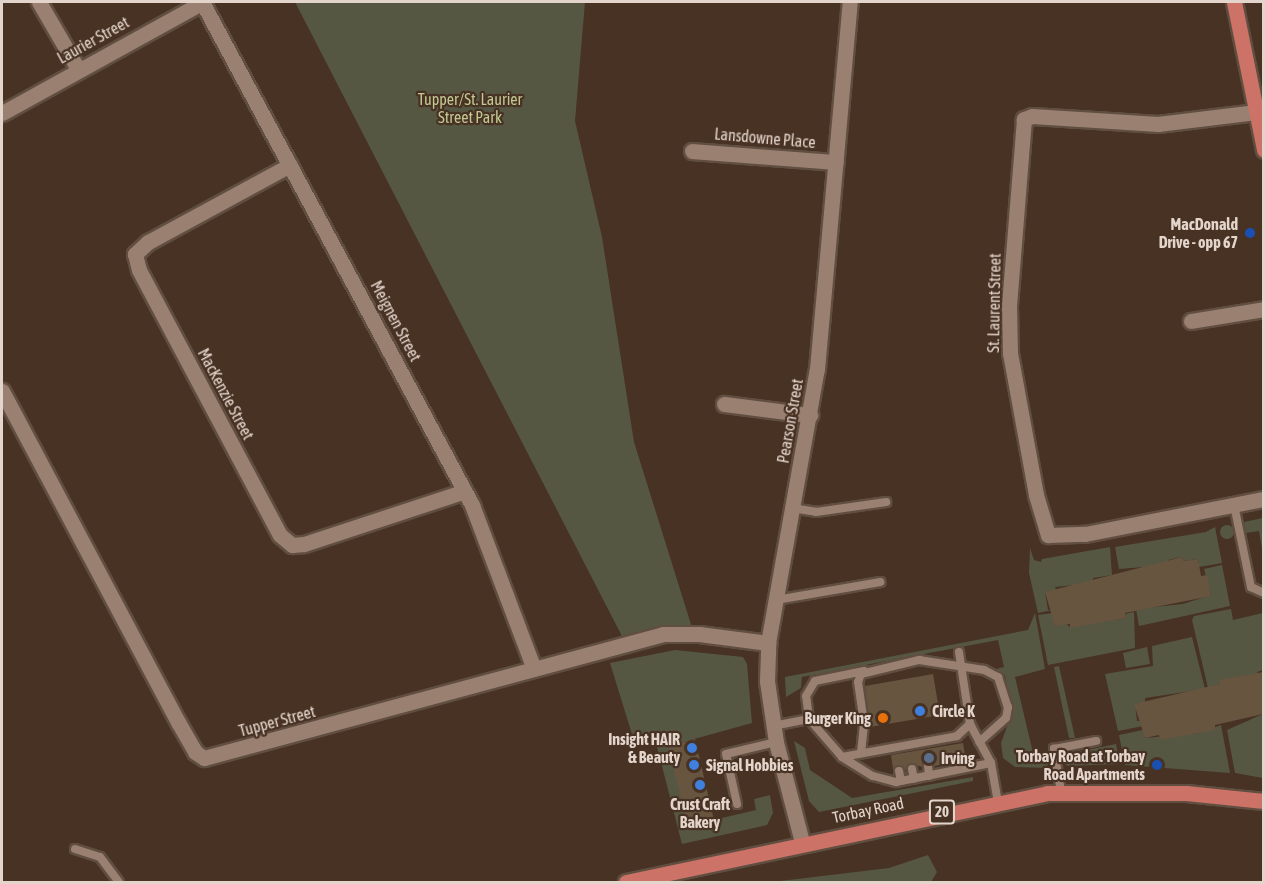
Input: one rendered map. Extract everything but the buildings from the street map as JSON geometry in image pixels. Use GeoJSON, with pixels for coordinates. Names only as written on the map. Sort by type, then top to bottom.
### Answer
{"type":"FeatureCollection","features":[{"type":"Feature","properties":{"kind":"main road"},"geometry":{"type":"LineString","coordinates":[[1234,2],[1263,150]]}},
{"type":"Feature","properties":{"kind":"main road","name":"Torbay Road"},"geometry":{"type":"LineString","coordinates":[[626,882],[999,801],[1061,792],[1186,793],[1263,801]]}},
{"type":"Feature","properties":{"kind":"street"},"geometry":{"type":"LineString","coordinates":[[39,2],[78,69]]}},
{"type":"Feature","properties":{"kind":"street","name":"Laurier Street"},"geometry":{"type":"LineString","coordinates":[[2,113],[203,2]]}},
{"type":"Feature","properties":{"kind":"street","name":"Meignen Street"},"geometry":{"type":"LineString","coordinates":[[203,2],[465,491],[509,595],[534,669]]}},
{"type":"Feature","properties":{"kind":"street","name":"Pearson Street"},"geometry":{"type":"LineString","coordinates":[[802,842],[773,726],[767,681],[768,643],[810,415],[823,314],[850,2]]}},
{"type":"Feature","properties":{"kind":"street","name":"St. Laurent Street"},"geometry":{"type":"LineString","coordinates":[[1256,112],[1158,124],[1040,116],[1024,119],[1010,295],[1013,372],[1036,495],[1048,535],[1077,535],[1263,499]]}},
{"type":"Feature","properties":{"kind":"street","name":"Lansdowne Place"},"geometry":{"type":"LineString","coordinates":[[692,151],[836,162]]}},
{"type":"Feature","properties":{"kind":"street","name":"MacKenzie Street"},"geometry":{"type":"LineString","coordinates":[[290,165],[148,242],[135,254],[139,270],[274,525],[292,545],[304,544],[465,491]]}},
{"type":"Feature","properties":{"kind":"street"},"geometry":{"type":"LineString","coordinates":[[1191,321],[1263,309]]}},
{"type":"Feature","properties":{"kind":"street","name":"Tupper Street"},"geometry":{"type":"LineString","coordinates":[[2,391],[178,722],[195,752],[204,758],[663,634],[699,634],[768,643]]}},
{"type":"Feature","properties":{"kind":"street"},"geometry":{"type":"LineString","coordinates":[[724,404],[810,415]]}},
{"type":"Feature","properties":{"kind":"lane"},"geometry":{"type":"LineString","coordinates":[[792,508],[816,512],[886,502]]}},
{"type":"Feature","properties":{"kind":"lane"},"geometry":{"type":"LineString","coordinates":[[1234,505],[1251,587],[1263,593]]}},
{"type":"Feature","properties":{"kind":"lane"},"geometry":{"type":"LineString","coordinates":[[776,600],[880,582]]}},
{"type":"Feature","properties":{"kind":"lane"},"geometry":{"type":"LineString","coordinates":[[959,652],[970,724],[991,763],[999,801]]}},
{"type":"Feature","properties":{"kind":"lane"},"geometry":{"type":"LineString","coordinates":[[979,742],[1004,722],[1008,707],[998,677],[961,666],[919,660],[815,681],[806,696],[809,719],[842,757],[873,776],[901,781],[929,776],[944,768],[991,763]]}},
{"type":"Feature","properties":{"kind":"lane"},"geometry":{"type":"LineString","coordinates":[[861,753],[864,723],[858,682],[864,671]]}},
{"type":"Feature","properties":{"kind":"lane"},"geometry":{"type":"LineString","coordinates":[[773,726],[809,719]]}},
{"type":"Feature","properties":{"kind":"lane"},"geometry":{"type":"LineString","coordinates":[[842,757],[861,753],[896,751],[957,740],[970,724]]}},
{"type":"Feature","properties":{"kind":"lane"},"geometry":{"type":"LineString","coordinates":[[1061,792],[1054,749],[1096,741]]}},
{"type":"Feature","properties":{"kind":"lane"},"geometry":{"type":"LineString","coordinates":[[737,804],[726,754],[776,742]]}},
{"type":"Feature","properties":{"kind":"lane"},"geometry":{"type":"LineString","coordinates":[[928,766],[929,776]]}},
{"type":"Feature","properties":{"kind":"lane"},"geometry":{"type":"LineString","coordinates":[[912,769],[914,779]]}},
{"type":"Feature","properties":{"kind":"lane"},"geometry":{"type":"LineString","coordinates":[[899,771],[901,781]]}},
{"type":"Feature","properties":{"kind":"lane"},"geometry":{"type":"LineString","coordinates":[[75,849],[100,857],[118,882]]}},
{"type":"Feature","properties":{"kind":"green space","name":"Tupper/St. Laurier Street Park"},"geometry":{"type":"Polygon","coordinates":[[[295,2],[585,2],[575,121],[602,237],[634,442],[694,634],[625,642],[295,2]]]}},
{"type":"Feature","properties":{"kind":"green space"},"geometry":{"type":"Polygon","coordinates":[[[1263,518],[1263,554],[1259,531],[1246,533],[1244,522],[1263,518]]]}},
{"type":"Feature","properties":{"kind":"green space"},"geometry":{"type":"Polygon","coordinates":[[[1224,525],[1230,525],[1234,532],[1230,539],[1224,539],[1220,535],[1220,529],[1224,525]]]}},
{"type":"Feature","properties":{"kind":"green space"},"geometry":{"type":"Polygon","coordinates":[[[1215,527],[1222,563],[1199,567],[1198,559],[1183,561],[1182,557],[1168,560],[1168,565],[1119,569],[1115,547],[1206,532],[1215,527]]]}},
{"type":"Feature","properties":{"kind":"green space"},"geometry":{"type":"Polygon","coordinates":[[[1110,547],[1112,575],[1093,578],[1093,583],[1055,587],[1056,590],[1045,592],[1048,610],[1052,610],[1038,613],[1029,573],[1030,548],[1034,560],[1041,562],[1042,559],[1110,547]]]}},
{"type":"Feature","properties":{"kind":"green space"},"geometry":{"type":"Polygon","coordinates":[[[1222,565],[1230,606],[1139,626],[1136,609],[1183,604],[1211,595],[1204,569],[1222,565]]]}},
{"type":"Feature","properties":{"kind":"green space"},"geometry":{"type":"Polygon","coordinates":[[[1231,609],[1233,620],[1263,613],[1263,670],[1257,672],[1258,676],[1220,680],[1220,684],[1208,688],[1192,620],[1194,616],[1231,609]]]}},
{"type":"Feature","properties":{"kind":"green space"},"geometry":{"type":"Polygon","coordinates":[[[1134,612],[1135,648],[1048,665],[1038,615],[1053,613],[1070,627],[1126,618],[1125,614],[1134,612]]]}},
{"type":"Feature","properties":{"kind":"green space"},"geometry":{"type":"Polygon","coordinates":[[[1035,613],[1045,669],[1015,677],[1034,757],[1047,756],[1048,768],[1015,767],[1003,758],[1001,743],[1012,713],[1005,675],[996,669],[1004,667],[998,640],[802,677],[801,688],[786,697],[785,677],[1028,630],[1035,613]]]}},
{"type":"Feature","properties":{"kind":"green space"},"geometry":{"type":"Polygon","coordinates":[[[1192,637],[1205,689],[1145,698],[1145,702],[1135,704],[1137,721],[1142,721],[1143,726],[1118,731],[1105,674],[1153,666],[1152,646],[1192,637]]]}},
{"type":"Feature","properties":{"kind":"green space"},"geometry":{"type":"Polygon","coordinates":[[[1147,647],[1150,664],[1126,668],[1123,653],[1147,647]]]}},
{"type":"Feature","properties":{"kind":"green space"},"geometry":{"type":"Polygon","coordinates":[[[675,650],[743,657],[747,664],[752,723],[669,746],[688,826],[756,810],[754,799],[770,795],[773,813],[767,825],[682,844],[655,739],[635,744],[610,663],[675,650]]]}},
{"type":"Feature","properties":{"kind":"green space"},"geometry":{"type":"Polygon","coordinates":[[[1059,666],[1075,738],[1069,738],[1054,667],[1059,666]]]}},
{"type":"Feature","properties":{"kind":"green space"},"geometry":{"type":"Polygon","coordinates":[[[1263,714],[1263,778],[1235,773],[1227,730],[1263,714]]]}},
{"type":"Feature","properties":{"kind":"green space"},"geometry":{"type":"Polygon","coordinates":[[[1221,725],[1230,773],[1125,765],[1119,735],[1143,730],[1145,738],[1199,733],[1221,725]]]}},
{"type":"Feature","properties":{"kind":"green space"},"geometry":{"type":"Polygon","coordinates":[[[794,741],[805,748],[810,770],[852,798],[973,777],[973,781],[819,812],[809,801],[794,741]]]}},
{"type":"Feature","properties":{"kind":"green space"},"geometry":{"type":"Polygon","coordinates":[[[1116,744],[1120,764],[1068,766],[1063,763],[1068,754],[1116,744]]]}},
{"type":"Feature","properties":{"kind":"green space"},"geometry":{"type":"Polygon","coordinates":[[[928,855],[937,872],[931,882],[772,882],[889,868],[928,855]]]}},
{"type":"Feature","properties":{"kind":"place","name":"MacDonald Drive - opp 67"},"geometry":{"type":"Point","coordinates":[1250,233]}},
{"type":"Feature","properties":{"kind":"place","name":"Circle K"},"geometry":{"type":"Point","coordinates":[920,711]}},
{"type":"Feature","properties":{"kind":"place","name":"Burger King"},"geometry":{"type":"Point","coordinates":[883,718]}},
{"type":"Feature","properties":{"kind":"place","name":"Insight HAIR & Beauty"},"geometry":{"type":"Point","coordinates":[692,748]}},
{"type":"Feature","properties":{"kind":"place","name":"Irving"},"geometry":{"type":"Point","coordinates":[929,758]}},
{"type":"Feature","properties":{"kind":"place","name":"Signal Hobbies"},"geometry":{"type":"Point","coordinates":[694,765]}},
{"type":"Feature","properties":{"kind":"place","name":"Torbay Road at Torbay Road Apartments"},"geometry":{"type":"Point","coordinates":[1157,765]}},
{"type":"Feature","properties":{"kind":"place","name":"Crust Craft Bakery"},"geometry":{"type":"Point","coordinates":[700,785]}}]}
